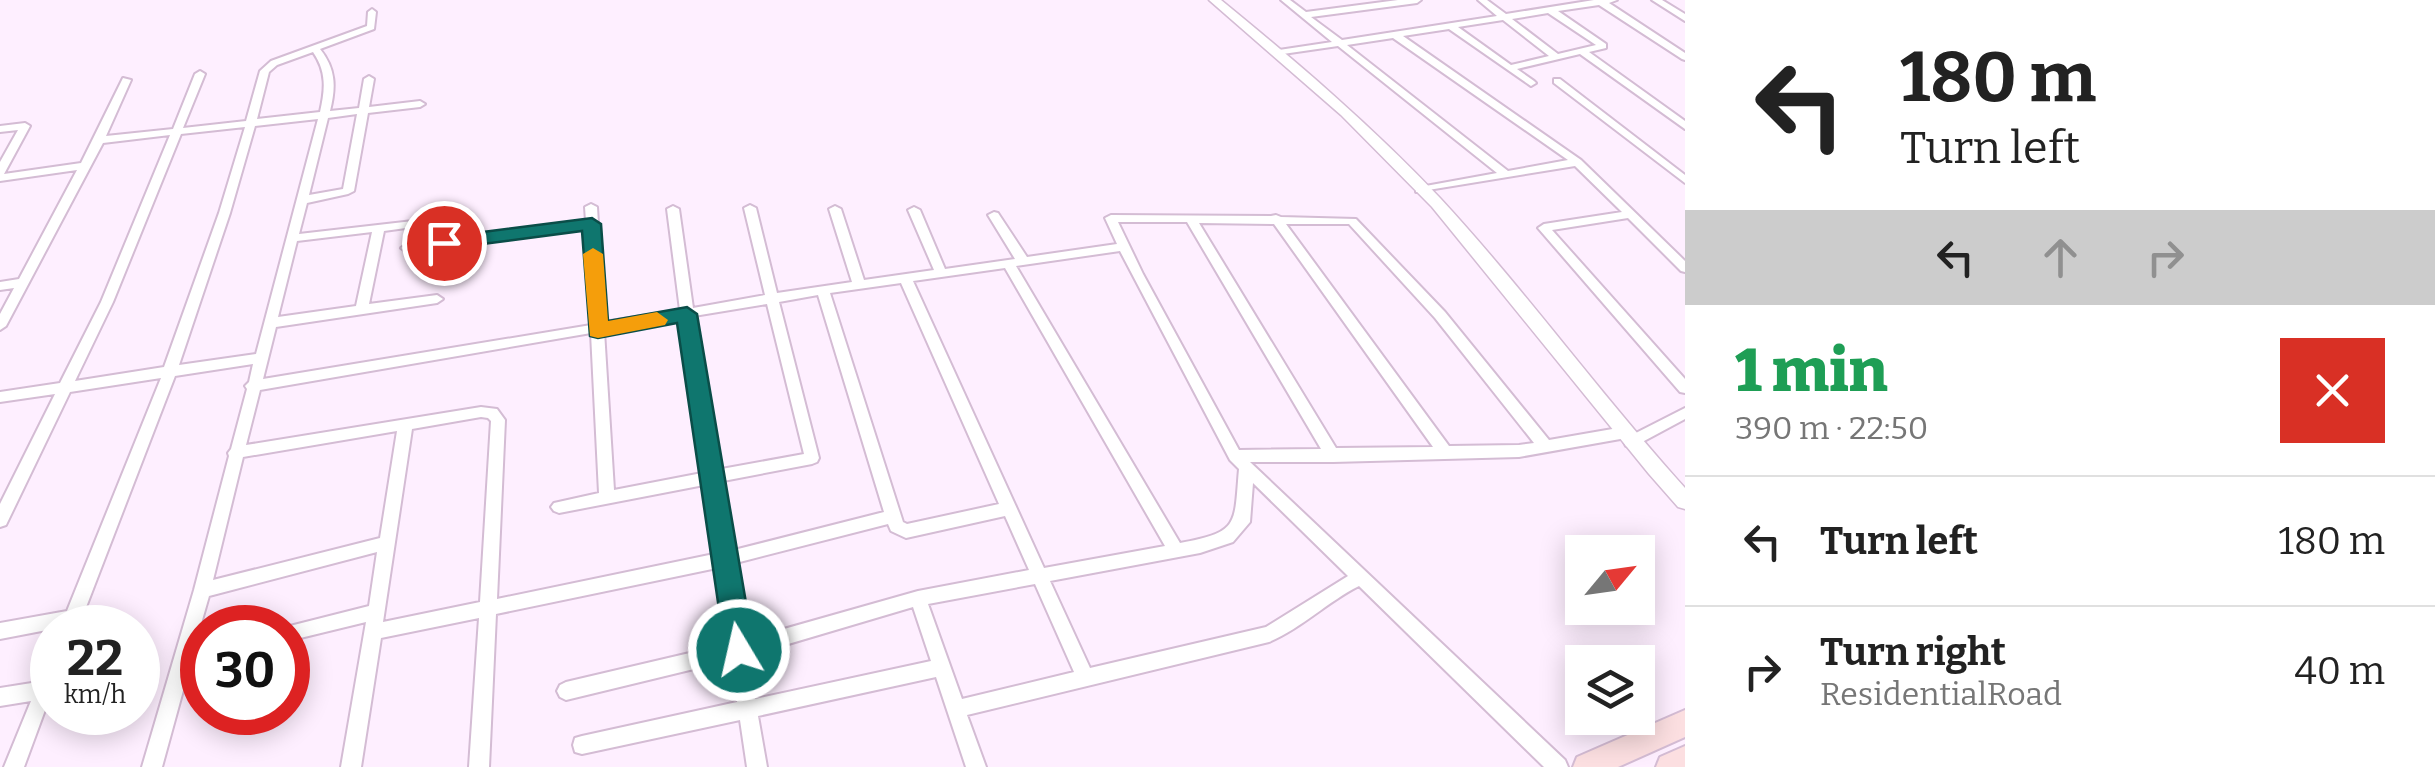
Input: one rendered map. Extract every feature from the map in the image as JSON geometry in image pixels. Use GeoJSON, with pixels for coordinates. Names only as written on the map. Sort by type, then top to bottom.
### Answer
{"type":"FeatureCollection","features":[{"type":"Feature","properties":{"kind":"main road"},"geometry":{"type":"LineString","coordinates":[[1586,767],[1685,723]]}},
{"type":"Feature","properties":{"kind":"main road"},"geometry":{"type":"LineString","coordinates":[[1670,767],[1685,760]]}},
{"type":"Feature","properties":{"kind":"street"},"geometry":{"type":"LineString","coordinates":[[1214,0],[1279,53],[1462,234],[1627,438],[1685,501]]}},
{"type":"Feature","properties":{"kind":"street"},"geometry":{"type":"LineString","coordinates":[[1285,0],[1506,175]]}},
{"type":"Feature","properties":{"kind":"street"},"geometry":{"type":"LineString","coordinates":[[1304,15],[1417,0]]}},
{"type":"Feature","properties":{"kind":"street"},"geometry":{"type":"LineString","coordinates":[[1482,0],[1558,58]]}},
{"type":"Feature","properties":{"kind":"street"},"geometry":{"type":"LineString","coordinates":[[1279,53],[1613,0]]}},
{"type":"Feature","properties":{"kind":"street"},"geometry":{"type":"LineString","coordinates":[[1656,0],[1685,18]]}},
{"type":"Feature","properties":{"kind":"street"},"geometry":{"type":"LineString","coordinates":[[1599,1],[1685,58]]}},
{"type":"Feature","properties":{"kind":"street"},"geometry":{"type":"LineString","coordinates":[[1509,68],[1584,53],[1603,44],[1550,10]]}},
{"type":"Feature","properties":{"kind":"street"},"geometry":{"type":"LineString","coordinates":[[78,605],[171,371],[268,67],[374,25],[372,12]]}},
{"type":"Feature","properties":{"kind":"street"},"geometry":{"type":"LineString","coordinates":[[1449,25],[1531,83]]}},
{"type":"Feature","properties":{"kind":"street"},"geometry":{"type":"LineString","coordinates":[[1394,34],[1577,162],[1685,268]]}},
{"type":"Feature","properties":{"kind":"street"},"geometry":{"type":"LineString","coordinates":[[197,605],[324,116],[332,77],[315,48]]}},
{"type":"Feature","properties":{"kind":"street"},"geometry":{"type":"LineString","coordinates":[[1584,53],[1685,126]]}},
{"type":"Feature","properties":{"kind":"street"},"geometry":{"type":"LineString","coordinates":[[0,520],[107,302],[200,74]]}},
{"type":"Feature","properties":{"kind":"street"},"geometry":{"type":"LineString","coordinates":[[303,200],[348,191],[369,78]]}},
{"type":"Feature","properties":{"kind":"street"},"geometry":{"type":"LineString","coordinates":[[0,326],[99,140],[126,80]]}},
{"type":"Feature","properties":{"kind":"street"},"geometry":{"type":"LineString","coordinates":[[1557,81],[1685,180]]}},
{"type":"Feature","properties":{"kind":"street"},"geometry":{"type":"LineString","coordinates":[[99,140],[420,104]]}},
{"type":"Feature","properties":{"kind":"street"},"geometry":{"type":"LineString","coordinates":[[0,130],[25,126],[0,175]]}},
{"type":"Feature","properties":{"kind":"street"},"geometry":{"type":"LineString","coordinates":[[1420,190],[1577,162]]}},
{"type":"Feature","properties":{"kind":"street"},"geometry":{"type":"LineString","coordinates":[[0,175],[85,166]]}},
{"type":"Feature","properties":{"kind":"street"},"geometry":{"type":"LineString","coordinates":[[590,207],[607,498]]}},
{"type":"Feature","properties":{"kind":"street"},"geometry":{"type":"LineString","coordinates":[[559,507],[812,458],[750,208]]}},
{"type":"Feature","properties":{"kind":"street"},"geometry":{"type":"LineString","coordinates":[[835,209],[858,285]]}},
{"type":"Feature","properties":{"kind":"street"},"geometry":{"type":"LineString","coordinates":[[672,210],[757,767]]}},
{"type":"Feature","properties":{"kind":"street"},"geometry":{"type":"LineString","coordinates":[[914,210],[941,273]]}},
{"type":"Feature","properties":{"kind":"street"},"geometry":{"type":"LineString","coordinates":[[1632,214],[1544,228],[1685,388]]}},
{"type":"Feature","properties":{"kind":"street"},"geometry":{"type":"LineString","coordinates":[[994,216],[1175,548]]}},
{"type":"Feature","properties":{"kind":"street"},"geometry":{"type":"LineString","coordinates":[[1546,447],[1440,316],[1360,226],[1347,218],[1111,218],[1241,462],[1558,767]]}},
{"type":"Feature","properties":{"kind":"street"},"geometry":{"type":"LineString","coordinates":[[1190,218],[1333,456]]}},
{"type":"Feature","properties":{"kind":"street"},"geometry":{"type":"LineString","coordinates":[[1276,218],[1444,451]]}},
{"type":"Feature","properties":{"kind":"street"},"geometry":{"type":"LineString","coordinates":[[294,238],[409,224]]}},
{"type":"Feature","properties":{"kind":"street"},"geometry":{"type":"LineString","coordinates":[[407,248],[592,224]]}},
{"type":"Feature","properties":{"kind":"street"},"geometry":{"type":"LineString","coordinates":[[362,310],[379,227]]}},
{"type":"Feature","properties":{"kind":"street"},"geometry":{"type":"LineString","coordinates":[[252,386],[598,331],[823,290],[1124,247]]}},
{"type":"Feature","properties":{"kind":"street"},"geometry":{"type":"LineString","coordinates":[[906,280],[1085,676]]}},
{"type":"Feature","properties":{"kind":"street"},"geometry":{"type":"LineString","coordinates":[[0,286],[24,282]]}},
{"type":"Feature","properties":{"kind":"street"},"geometry":{"type":"LineString","coordinates":[[823,290],[897,526],[906,531],[1008,509]]}},
{"type":"Feature","properties":{"kind":"street"},"geometry":{"type":"LineString","coordinates":[[270,323],[437,299]]}},
{"type":"Feature","properties":{"kind":"street"},"geometry":{"type":"LineString","coordinates":[[0,397],[260,358]]}},
{"type":"Feature","properties":{"kind":"street"},"geometry":{"type":"LineString","coordinates":[[235,453],[480,412],[492,414],[498,420],[480,767]]}},
{"type":"Feature","properties":{"kind":"street"},"geometry":{"type":"LineString","coordinates":[[1241,462],[1546,447],[1627,438],[1685,413]]}},
{"type":"Feature","properties":{"kind":"street"},"geometry":{"type":"LineString","coordinates":[[351,767],[406,426]]}},
{"type":"Feature","properties":{"kind":"street"},"geometry":{"type":"LineString","coordinates":[[566,691],[739,650],[918,598],[1227,537],[1242,522],[1241,462]]}},
{"type":"Feature","properties":{"kind":"street"},"geometry":{"type":"LineString","coordinates":[[373,632],[725,559],[892,516]]}},
{"type":"Feature","properties":{"kind":"street"},"geometry":{"type":"LineString","coordinates":[[202,590],[387,542]]}},
{"type":"Feature","properties":{"kind":"street"},"geometry":{"type":"LineString","coordinates":[[956,710],[1270,634],[1304,617],[1340,586],[1360,578]]}},
{"type":"Feature","properties":{"kind":"street"},"geometry":{"type":"LineString","coordinates":[[918,598],[976,767]]}},
{"type":"Feature","properties":{"kind":"street"},"geometry":{"type":"LineString","coordinates":[[310,628],[376,612]]}},
{"type":"Feature","properties":{"kind":"street"},"geometry":{"type":"LineString","coordinates":[[0,631],[30,628]]}},
{"type":"Feature","properties":{"kind":"street"},"geometry":{"type":"LineString","coordinates":[[152,767],[180,663]]}},
{"type":"Feature","properties":{"kind":"street"},"geometry":{"type":"LineString","coordinates":[[582,745],[942,667]]}},
{"type":"Feature","properties":{"kind":"street"},"geometry":{"type":"LineString","coordinates":[[0,697],[30,692]]}},
{"type":"Feature","properties":{"kind":"street"},"geometry":{"type":"LineString","coordinates":[[14,767],[30,726]]}},
{"type":"Feature","properties":{"kind":"slow traffic"},"geometry":{"type":"LineString","coordinates":[[593,254],[598,331],[657,320]]}},
{"type":"Feature","properties":{"kind":"route"},"geometry":{"type":"LineString","coordinates":[[444,243],[592,224],[598,331],[687,314],[739,650]]}}]}
